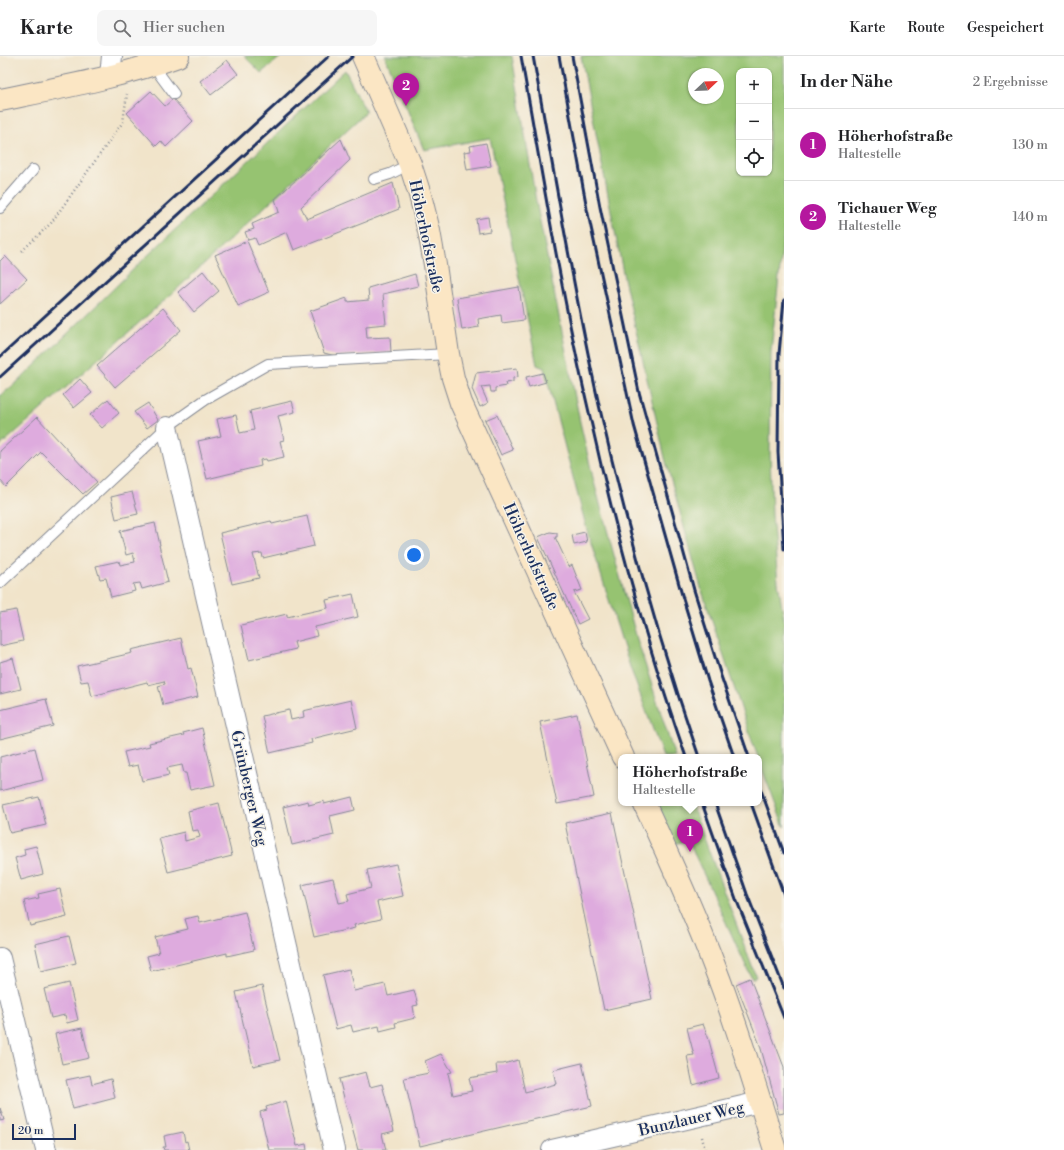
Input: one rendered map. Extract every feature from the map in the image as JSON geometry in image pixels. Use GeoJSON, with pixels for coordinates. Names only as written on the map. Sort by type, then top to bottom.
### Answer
{"type":"FeatureCollection","features":[{"type":"Feature","properties":{"kind":"street","name":"Höherhofstraße"},"geometry":{"type":"LineString","coordinates":[[363,56],[410,164],[420,195],[429,231],[448,354],[453,378],[461,403],[622,754]]}},
{"type":"Feature","properties":{"kind":"street"},"geometry":{"type":"LineString","coordinates":[[0,100],[111,66],[131,70],[169,59]]}},
{"type":"Feature","properties":{"kind":"street","name":"Grünberger Weg"},"geometry":{"type":"LineString","coordinates":[[167,427],[334,1150]]}},
{"type":"Feature","properties":{"kind":"street"},"geometry":{"type":"LineString","coordinates":[[645,806],[677,875],[734,1018],[775,1150]]}},
{"type":"Feature","properties":{"kind":"street"},"geometry":{"type":"LineString","coordinates":[[0,958],[46,1150]]}},
{"type":"Feature","properties":{"kind":"street","name":"Bunzlauer Weg"},"geometry":{"type":"LineString","coordinates":[[552,1150],[760,1102]]}},
{"type":"Feature","properties":{"kind":"lane"},"geometry":{"type":"LineString","coordinates":[[169,59],[160,75],[174,94]]}},
{"type":"Feature","properties":{"kind":"lane"},"geometry":{"type":"LineString","coordinates":[[374,179],[390,174],[410,164]]}},
{"type":"Feature","properties":{"kind":"lane"},"geometry":{"type":"LineString","coordinates":[[0,208],[33,170]]}},
{"type":"Feature","properties":{"kind":"lane"},"geometry":{"type":"LineString","coordinates":[[0,583],[167,427],[205,400],[268,364],[448,354]]}},
{"type":"Feature","properties":{"kind":"path"},"geometry":{"type":"LineString","coordinates":[[22,251],[51,223],[124,122],[131,70]]}},
{"type":"Feature","properties":{"kind":"green space"},"geometry":{"type":"Polygon","coordinates":[[[244,56],[282,56],[261,73],[244,56]]]}},
{"type":"Feature","properties":{"kind":"green space"},"geometry":{"type":"Polygon","coordinates":[[[385,56],[512,56],[536,201],[580,422],[594,482],[637,639],[674,754],[662,754],[630,667],[587,530],[544,368],[537,365],[490,138],[424,150],[385,56]]]}},
{"type":"Feature","properties":{"kind":"green space"},"geometry":{"type":"Polygon","coordinates":[[[581,56],[784,56],[784,231],[771,351],[770,452],[772,515],[778,582],[784,620],[784,827],[762,769],[762,754],[757,754],[753,744],[701,588],[665,458],[624,278],[581,56]]]}},
{"type":"Feature","properties":{"kind":"green space"},"geometry":{"type":"Polygon","coordinates":[[[345,70],[366,112],[175,291],[0,446],[0,396],[22,378],[146,257],[345,70]]]}},
{"type":"Feature","properties":{"kind":"green space"},"geometry":{"type":"Polygon","coordinates":[[[656,806],[692,806],[756,977],[752,979],[688,840],[674,844],[656,806]]]}},
{"type":"Feature","properties":{"kind":"building"},"geometry":{"type":"Polygon","coordinates":[[[227,60],[238,74],[211,95],[200,81],[227,60]]]}},
{"type":"Feature","properties":{"kind":"building"},"geometry":{"type":"Polygon","coordinates":[[[151,91],[165,106],[173,99],[193,121],[166,147],[161,141],[156,146],[127,113],[151,91]]]}},
{"type":"Feature","properties":{"kind":"building"},"geometry":{"type":"Polygon","coordinates":[[[341,139],[350,160],[301,207],[307,219],[393,183],[399,209],[294,250],[287,232],[258,245],[255,238],[248,240],[245,232],[254,229],[252,224],[279,212],[275,199],[341,139]]]}},
{"type":"Feature","properties":{"kind":"building"},"geometry":{"type":"Polygon","coordinates":[[[486,143],[491,166],[467,170],[464,152],[471,151],[470,146],[486,143]]]}},
{"type":"Feature","properties":{"kind":"building"},"geometry":{"type":"Polygon","coordinates":[[[488,217],[490,231],[478,233],[476,219],[488,217]]]}},
{"type":"Feature","properties":{"kind":"building"},"geometry":{"type":"Polygon","coordinates":[[[247,241],[269,292],[238,306],[215,255],[247,241]]]}},
{"type":"Feature","properties":{"kind":"building"},"geometry":{"type":"Polygon","coordinates":[[[5,256],[27,279],[0,304],[0,261],[5,256]]]}},
{"type":"Feature","properties":{"kind":"building"},"geometry":{"type":"Polygon","coordinates":[[[203,271],[219,291],[194,312],[178,292],[203,271]]]}},
{"type":"Feature","properties":{"kind":"building"},"geometry":{"type":"Polygon","coordinates":[[[415,274],[418,286],[383,294],[386,324],[366,326],[367,338],[390,337],[391,352],[336,356],[324,353],[310,311],[347,298],[347,302],[369,300],[368,288],[415,274]]]}},
{"type":"Feature","properties":{"kind":"building"},"geometry":{"type":"Polygon","coordinates":[[[519,287],[524,320],[502,323],[501,315],[478,319],[479,327],[462,330],[457,298],[519,287]]]}},
{"type":"Feature","properties":{"kind":"building"},"geometry":{"type":"Polygon","coordinates":[[[163,308],[181,330],[115,387],[97,366],[163,308]]]}},
{"type":"Feature","properties":{"kind":"building"},"geometry":{"type":"Polygon","coordinates":[[[517,368],[518,377],[513,378],[513,382],[505,383],[506,386],[495,388],[495,392],[491,392],[490,386],[481,387],[488,403],[480,407],[472,389],[476,373],[517,368]]]}},
{"type":"Feature","properties":{"kind":"building"},"geometry":{"type":"Polygon","coordinates":[[[543,373],[546,382],[529,387],[526,377],[543,373]]]}},
{"type":"Feature","properties":{"kind":"building"},"geometry":{"type":"Polygon","coordinates":[[[80,379],[92,393],[74,408],[63,395],[80,379]]]}},
{"type":"Feature","properties":{"kind":"building"},"geometry":{"type":"Polygon","coordinates":[[[108,399],[119,413],[102,428],[90,415],[108,399]]]}},
{"type":"Feature","properties":{"kind":"building"},"geometry":{"type":"Polygon","coordinates":[[[292,401],[295,412],[278,416],[284,440],[280,441],[284,457],[267,461],[266,459],[260,460],[261,466],[207,479],[198,441],[221,436],[217,419],[236,415],[240,433],[254,430],[250,411],[292,401]]]}},
{"type":"Feature","properties":{"kind":"building"},"geometry":{"type":"Polygon","coordinates":[[[148,403],[158,420],[147,428],[134,412],[148,403]]]}},
{"type":"Feature","properties":{"kind":"building"},"geometry":{"type":"Polygon","coordinates":[[[497,415],[513,450],[501,455],[485,420],[497,415]]]}},
{"type":"Feature","properties":{"kind":"building"},"geometry":{"type":"Polygon","coordinates":[[[37,417],[97,482],[83,494],[41,452],[6,487],[0,480],[0,451],[37,417]]]}},
{"type":"Feature","properties":{"kind":"building"},"geometry":{"type":"Polygon","coordinates":[[[132,492],[138,514],[116,519],[111,497],[132,492]]]}},
{"type":"Feature","properties":{"kind":"building"},"geometry":{"type":"Polygon","coordinates":[[[307,516],[314,546],[263,558],[262,553],[253,554],[259,578],[232,584],[220,533],[271,521],[272,524],[307,516]]]}},
{"type":"Feature","properties":{"kind":"building"},"geometry":{"type":"Polygon","coordinates":[[[155,523],[168,582],[142,589],[140,583],[133,584],[135,591],[111,597],[106,578],[100,579],[96,566],[119,561],[120,565],[135,562],[133,553],[126,555],[120,531],[155,523]]]}},
{"type":"Feature","properties":{"kind":"building"},"geometry":{"type":"Polygon","coordinates":[[[550,532],[557,533],[557,537],[555,537],[569,567],[572,565],[582,590],[574,592],[588,619],[578,624],[538,537],[550,532]]]}},
{"type":"Feature","properties":{"kind":"building"},"geometry":{"type":"Polygon","coordinates":[[[585,532],[587,542],[574,545],[572,535],[585,532]]]}},
{"type":"Feature","properties":{"kind":"building"},"geometry":{"type":"Polygon","coordinates":[[[353,594],[358,617],[315,627],[317,636],[294,642],[296,649],[249,660],[241,625],[287,614],[287,617],[328,608],[326,600],[353,594]]]}},
{"type":"Feature","properties":{"kind":"building"},"geometry":{"type":"Polygon","coordinates":[[[16,610],[23,641],[0,646],[0,613],[16,610]]]}},
{"type":"Feature","properties":{"kind":"building"},"geometry":{"type":"Polygon","coordinates":[[[181,638],[188,669],[191,668],[198,697],[163,705],[158,686],[165,684],[164,681],[148,685],[147,682],[92,696],[88,681],[81,682],[77,666],[132,653],[131,650],[181,638]]]}},
{"type":"Feature","properties":{"kind":"building"},"geometry":{"type":"Polygon","coordinates":[[[13,658],[21,689],[0,694],[0,662],[13,658]]]}},
{"type":"Feature","properties":{"kind":"building"},"geometry":{"type":"Polygon","coordinates":[[[46,699],[53,726],[0,739],[0,710],[46,699]]]}},
{"type":"Feature","properties":{"kind":"building"},"geometry":{"type":"Polygon","coordinates":[[[351,700],[357,728],[311,739],[312,743],[270,753],[262,716],[289,710],[291,720],[304,717],[303,711],[351,700]]]}},
{"type":"Feature","properties":{"kind":"building"},"geometry":{"type":"Polygon","coordinates":[[[577,714],[594,797],[557,804],[540,722],[577,714]]]}},
{"type":"Feature","properties":{"kind":"building"},"geometry":{"type":"Polygon","coordinates":[[[202,728],[215,785],[190,790],[186,773],[184,773],[182,765],[167,768],[169,775],[142,781],[138,765],[128,767],[124,752],[150,746],[149,743],[184,735],[183,733],[202,728]]]}},
{"type":"Feature","properties":{"kind":"building"},"geometry":{"type":"Polygon","coordinates":[[[35,748],[43,780],[0,791],[0,757],[35,748]]]}},
{"type":"Feature","properties":{"kind":"building"},"geometry":{"type":"Polygon","coordinates":[[[39,797],[46,825],[10,833],[3,805],[39,797]]]}},
{"type":"Feature","properties":{"kind":"building"},"geometry":{"type":"Polygon","coordinates":[[[352,797],[355,810],[330,816],[334,835],[292,845],[283,807],[308,801],[309,805],[324,801],[324,804],[352,797]]]}},
{"type":"Feature","properties":{"kind":"building"},"geometry":{"type":"Polygon","coordinates":[[[219,803],[232,856],[168,872],[159,838],[184,832],[185,841],[200,837],[198,830],[192,831],[188,811],[219,803]]]}},
{"type":"Feature","properties":{"kind":"building"},"geometry":{"type":"Polygon","coordinates":[[[612,813],[652,999],[604,1010],[565,823],[612,813]]]}},
{"type":"Feature","properties":{"kind":"building"},"geometry":{"type":"Polygon","coordinates":[[[36,846],[43,874],[21,880],[15,858],[25,855],[24,849],[36,846]]]}},
{"type":"Feature","properties":{"kind":"building"},"geometry":{"type":"Polygon","coordinates":[[[396,864],[403,896],[377,902],[381,919],[354,925],[355,928],[314,937],[302,885],[333,878],[339,903],[349,901],[347,894],[371,888],[367,870],[396,864]]]}},
{"type":"Feature","properties":{"kind":"building"},"geometry":{"type":"Polygon","coordinates":[[[60,889],[67,917],[30,926],[24,901],[39,898],[38,894],[60,889]]]}},
{"type":"Feature","properties":{"kind":"building"},"geometry":{"type":"Polygon","coordinates":[[[245,912],[254,950],[227,956],[227,953],[151,971],[147,956],[159,953],[155,937],[188,929],[185,919],[198,916],[200,923],[245,912]]]}},
{"type":"Feature","properties":{"kind":"building"},"geometry":{"type":"Polygon","coordinates":[[[69,936],[76,963],[41,971],[35,944],[69,936]]]}},
{"type":"Feature","properties":{"kind":"building"},"geometry":{"type":"Polygon","coordinates":[[[349,969],[354,991],[385,984],[388,996],[414,990],[418,1005],[413,1006],[415,1018],[395,1023],[396,1027],[380,1031],[379,1026],[353,1032],[351,1025],[336,1029],[323,975],[349,969]]]}},
{"type":"Feature","properties":{"kind":"building"},"geometry":{"type":"Polygon","coordinates":[[[750,978],[784,1067],[784,1113],[779,1114],[760,1045],[736,984],[750,978]]]}},
{"type":"Feature","properties":{"kind":"building"},"geometry":{"type":"Polygon","coordinates":[[[69,983],[78,1020],[67,1023],[65,1015],[51,1018],[44,989],[69,983]]]}},
{"type":"Feature","properties":{"kind":"building"},"geometry":{"type":"Polygon","coordinates":[[[262,986],[280,1060],[253,1066],[236,992],[262,986]]]}},
{"type":"Feature","properties":{"kind":"building"},"geometry":{"type":"Polygon","coordinates":[[[703,1024],[719,1078],[693,1085],[687,1056],[694,1055],[687,1028],[703,1024]]]}},
{"type":"Feature","properties":{"kind":"building"},"geometry":{"type":"Polygon","coordinates":[[[82,1028],[89,1058],[62,1064],[55,1034],[82,1028]]]}},
{"type":"Feature","properties":{"kind":"building"},"geometry":{"type":"Polygon","coordinates":[[[441,1054],[452,1072],[448,1073],[453,1095],[472,1091],[469,1078],[497,1073],[496,1064],[503,1064],[518,1060],[525,1092],[556,1084],[553,1070],[582,1063],[592,1106],[420,1146],[404,1078],[429,1073],[425,1061],[441,1054]]]}},
{"type":"Feature","properties":{"kind":"building"},"geometry":{"type":"Polygon","coordinates":[[[366,1072],[370,1087],[382,1084],[394,1131],[382,1134],[386,1150],[358,1150],[339,1079],[366,1072]]]}},
{"type":"Feature","properties":{"kind":"building"},"geometry":{"type":"Polygon","coordinates":[[[90,1075],[92,1084],[111,1079],[115,1098],[73,1109],[66,1080],[90,1075]]]}},
{"type":"Feature","properties":{"kind":"building"},"geometry":{"type":"Polygon","coordinates":[[[286,1101],[297,1146],[306,1144],[307,1150],[269,1150],[260,1112],[267,1110],[266,1107],[286,1101]]]}},
{"type":"Feature","properties":{"kind":"building"},"geometry":{"type":"Polygon","coordinates":[[[0,1108],[4,1120],[0,1121],[0,1108]]]}},
{"type":"Feature","properties":{"kind":"building"},"geometry":{"type":"Polygon","coordinates":[[[183,1132],[185,1142],[187,1141],[189,1150],[164,1150],[163,1147],[166,1147],[164,1136],[183,1132]]]}},
{"type":"Feature","properties":{"kind":"railway"},"geometry":{"type":"LineString","coordinates":[[0,357],[329,56]]}},
{"type":"Feature","properties":{"kind":"railway"},"geometry":{"type":"LineString","coordinates":[[0,377],[353,56]]}},
{"type":"Feature","properties":{"kind":"railway"},"geometry":{"type":"LineString","coordinates":[[521,56],[560,277],[598,452],[644,628],[685,754]]}},
{"type":"Feature","properties":{"kind":"railway"},"geometry":{"type":"LineString","coordinates":[[533,56],[564,230],[609,450],[644,582],[670,670],[698,754]]}},
{"type":"Feature","properties":{"kind":"railway"},"geometry":{"type":"LineString","coordinates":[[559,56],[587,209],[634,425],[682,595],[708,681],[733,754]]}},
{"type":"Feature","properties":{"kind":"railway"},"geometry":{"type":"LineString","coordinates":[[572,56],[600,207],[639,392],[694,590],[721,676],[748,754]]}},
{"type":"Feature","properties":{"kind":"railway"},"geometry":{"type":"LineString","coordinates":[[784,300],[779,354],[778,452],[784,549]]}},
{"type":"Feature","properties":{"kind":"railway"},"geometry":{"type":"LineString","coordinates":[[762,793],[784,853]]}},
{"type":"Feature","properties":{"kind":"railway"},"geometry":{"type":"LineString","coordinates":[[703,806],[736,899],[784,1018]]}},
{"type":"Feature","properties":{"kind":"railway"},"geometry":{"type":"LineString","coordinates":[[716,806],[747,894],[784,988]]}},
{"type":"Feature","properties":{"kind":"railway"},"geometry":{"type":"LineString","coordinates":[[752,806],[784,895]]}},
{"type":"Feature","properties":{"kind":"place","name":"Tichauer Weg"},"geometry":{"type":"Point","coordinates":[406,106]}},
{"type":"Feature","properties":{"kind":"place","name":"Höherhofstraße"},"geometry":{"type":"Point","coordinates":[690,852]}}]}
